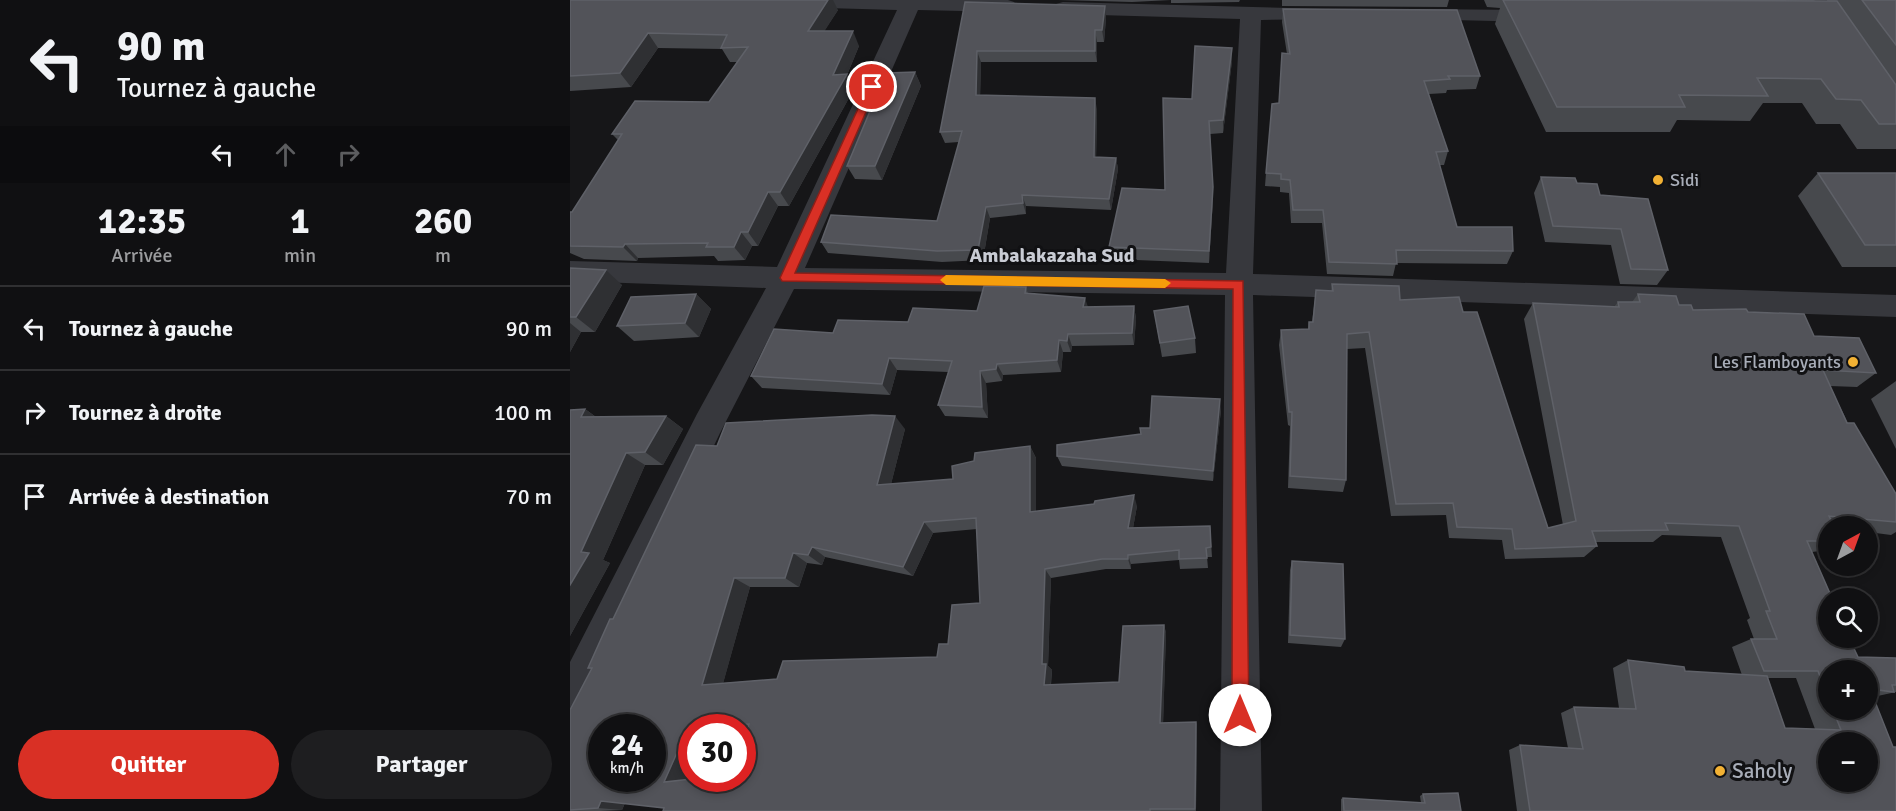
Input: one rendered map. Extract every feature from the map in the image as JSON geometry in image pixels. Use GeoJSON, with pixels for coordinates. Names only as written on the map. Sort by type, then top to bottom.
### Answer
{"type":"FeatureCollection","features":[{"type":"Feature","properties":{"kind":"street"},"geometry":{"type":"LineString","coordinates":[[773,1],[911,1],[1251,14],[1347,15]]}},
{"type":"Feature","properties":{"kind":"street"},"geometry":{"type":"LineString","coordinates":[[570,703],[708,424],[786,278],[911,1]]}},
{"type":"Feature","properties":{"kind":"street"},"geometry":{"type":"LineString","coordinates":[[1241,811],[1239,284],[1251,14]]}},
{"type":"Feature","properties":{"kind":"street"},"geometry":{"type":"LineString","coordinates":[[1395,15],[1563,16]]}},
{"type":"Feature","properties":{"kind":"street"},"geometry":{"type":"LineString","coordinates":[[570,271],[786,278],[1239,284],[1896,306]]}},
{"type":"Feature","properties":{"kind":"building"},"geometry":{"type":"Polygon","coordinates":[[[570,0],[828,0],[808,31],[853,31],[833,75],[847,74],[780,192],[768,192],[748,232],[741,232],[734,247],[706,247],[708,243],[625,244],[623,247],[570,246],[570,212],[622,134],[612,134],[635,101],[709,102],[748,47],[721,48],[727,35],[648,33],[620,73],[570,76],[570,0]]]}},
{"type":"Feature","properties":{"kind":"building"},"geometry":{"type":"Polygon","coordinates":[[[1503,0],[1837,1],[1896,85],[1896,124],[1879,124],[1861,100],[1836,99],[1821,79],[1757,78],[1768,96],[1679,95],[1685,107],[1557,107],[1503,0]]]}},
{"type":"Feature","properties":{"kind":"building"},"geometry":{"type":"Polygon","coordinates":[[[1862,0],[1896,0],[1896,45],[1862,0]]]}},
{"type":"Feature","properties":{"kind":"building"},"geometry":{"type":"Polygon","coordinates":[[[965,2],[1105,6],[1102,30],[1095,30],[1095,51],[977,51],[976,95],[1095,98],[1094,157],[1116,158],[1109,199],[1022,195],[1023,203],[986,207],[978,250],[937,251],[821,242],[831,215],[937,221],[962,131],[940,132],[965,2]]]}},
{"type":"Feature","properties":{"kind":"building"},"geometry":{"type":"Polygon","coordinates":[[[1283,9],[1457,10],[1480,76],[1448,76],[1450,79],[1424,81],[1448,151],[1436,152],[1457,227],[1512,227],[1513,251],[1396,250],[1397,264],[1329,262],[1323,210],[1293,210],[1290,180],[1281,179],[1281,174],[1266,173],[1272,104],[1279,103],[1282,53],[1290,54],[1283,9]]]}},
{"type":"Feature","properties":{"kind":"building"},"geometry":{"type":"Polygon","coordinates":[[[1195,46],[1232,48],[1223,120],[1209,121],[1213,187],[1209,251],[1109,247],[1122,188],[1165,190],[1163,98],[1192,99],[1195,46]]]}},
{"type":"Feature","properties":{"kind":"building"},"geometry":{"type":"Polygon","coordinates":[[[915,72],[875,166],[847,166],[886,73],[915,72]]]}},
{"type":"Feature","properties":{"kind":"building"},"geometry":{"type":"Polygon","coordinates":[[[1818,173],[1896,173],[1896,245],[1865,245],[1818,173]]]}},
{"type":"Feature","properties":{"kind":"building"},"geometry":{"type":"Polygon","coordinates":[[[1541,177],[1575,178],[1577,183],[1597,184],[1600,195],[1648,199],[1668,270],[1631,269],[1621,229],[1553,226],[1541,177]]]}},
{"type":"Feature","properties":{"kind":"building"},"geometry":{"type":"Polygon","coordinates":[[[570,268],[606,270],[576,317],[570,317],[570,268]]]}},
{"type":"Feature","properties":{"kind":"building"},"geometry":{"type":"Polygon","coordinates":[[[1332,284],[1399,286],[1400,300],[1459,297],[1463,312],[1477,312],[1548,528],[1576,521],[1533,303],[1619,307],[1618,302],[1640,302],[1638,294],[1676,296],[1679,305],[1691,305],[1693,310],[1746,309],[1748,312],[1804,314],[1814,336],[1859,338],[1876,373],[1823,370],[1847,423],[1854,423],[1896,494],[1896,522],[1878,520],[1878,516],[1818,516],[1818,541],[1807,541],[1818,566],[1818,576],[1822,576],[1828,588],[1818,588],[1818,648],[1854,648],[1858,657],[1896,658],[1896,685],[1892,685],[1894,692],[1878,690],[1878,660],[1818,660],[1818,671],[1764,671],[1751,639],[1777,639],[1766,611],[1770,611],[1739,526],[1665,523],[1668,530],[1592,531],[1597,546],[1515,549],[1512,529],[1457,527],[1453,503],[1396,504],[1369,332],[1347,334],[1346,480],[1290,476],[1292,412],[1289,412],[1281,330],[1309,329],[1309,322],[1313,322],[1316,290],[1333,291],[1332,284]]]}},
{"type":"Feature","properties":{"kind":"building"},"geometry":{"type":"Polygon","coordinates":[[[984,286],[1026,287],[1025,293],[1085,298],[1083,307],[1134,306],[1132,333],[1068,334],[1067,341],[1059,340],[1057,360],[997,364],[996,369],[980,371],[982,407],[938,405],[952,361],[889,358],[882,384],[751,376],[774,329],[833,333],[838,320],[908,322],[913,308],[977,311],[984,286]]]}},
{"type":"Feature","properties":{"kind":"building"},"geometry":{"type":"Polygon","coordinates":[[[696,294],[685,323],[617,326],[631,297],[696,294]]]}},
{"type":"Feature","properties":{"kind":"building"},"geometry":{"type":"Polygon","coordinates":[[[1188,306],[1195,338],[1160,343],[1154,311],[1188,306]]]}},
{"type":"Feature","properties":{"kind":"building"},"geometry":{"type":"Polygon","coordinates":[[[1152,396],[1220,399],[1213,471],[1057,456],[1057,445],[1141,434],[1140,428],[1150,428],[1152,396]]]}},
{"type":"Feature","properties":{"kind":"building"},"geometry":{"type":"Polygon","coordinates":[[[585,409],[581,417],[666,416],[645,452],[626,453],[581,552],[589,553],[570,585],[570,410],[585,409]]]}},
{"type":"Feature","properties":{"kind":"building"},"geometry":{"type":"Polygon","coordinates":[[[872,415],[895,416],[877,485],[953,479],[952,466],[974,461],[975,453],[1030,446],[1030,512],[1094,504],[1095,501],[1134,495],[1128,528],[1210,526],[1211,547],[1206,548],[1207,558],[1179,559],[1179,550],[1128,555],[1128,559],[1102,559],[1045,569],[1042,664],[1046,664],[1044,685],[1119,682],[1123,626],[1164,625],[1160,723],[1196,722],[1195,809],[1150,809],[1150,811],[663,811],[664,808],[601,801],[598,808],[570,810],[570,710],[592,668],[588,668],[610,619],[613,619],[696,445],[717,446],[726,423],[872,415]],[[976,518],[924,522],[903,567],[812,547],[808,555],[793,553],[785,578],[734,578],[702,685],[777,679],[783,661],[937,657],[939,644],[948,644],[952,605],[980,603],[976,518]]]}},
{"type":"Feature","properties":{"kind":"building"},"geometry":{"type":"Polygon","coordinates":[[[1292,561],[1343,564],[1345,639],[1290,635],[1292,561]]]}},
{"type":"Feature","properties":{"kind":"building"},"geometry":{"type":"Polygon","coordinates":[[[1628,660],[1684,667],[1685,671],[1767,676],[1785,728],[1841,730],[1837,720],[1878,720],[1878,709],[1893,747],[1896,747],[1896,811],[1530,811],[1520,745],[1583,749],[1574,707],[1636,709],[1628,660]]]}},
{"type":"Feature","properties":{"kind":"building"},"geometry":{"type":"Polygon","coordinates":[[[1458,793],[1461,811],[1344,811],[1343,798],[1425,803],[1423,794],[1458,793]]]}},
{"type":"Feature","properties":{"kind":"slow traffic"},"geometry":{"type":"LineString","coordinates":[[946,280],[1165,283]]}},
{"type":"Feature","properties":{"kind":"place","name":"Sidi"},"geometry":{"type":"Point","coordinates":[1658,180]}},
{"type":"Feature","properties":{"kind":"place","name":"Les Flamboyants"},"geometry":{"type":"Point","coordinates":[1853,362]}},
{"type":"Feature","properties":{"kind":"place","name":"Saholy"},"geometry":{"type":"Point","coordinates":[1720,771]}},
{"type":"Feature","properties":{"kind":"district","name":"Ambalakazaha Sud"},"geometry":{"type":"Point","coordinates":[1052,255]}},
{"type":"Feature","properties":{"kind":"route"},"geometry":{"type":"LineString","coordinates":[[872,87],[786,278],[1239,284],[1240,715]]}}]}
